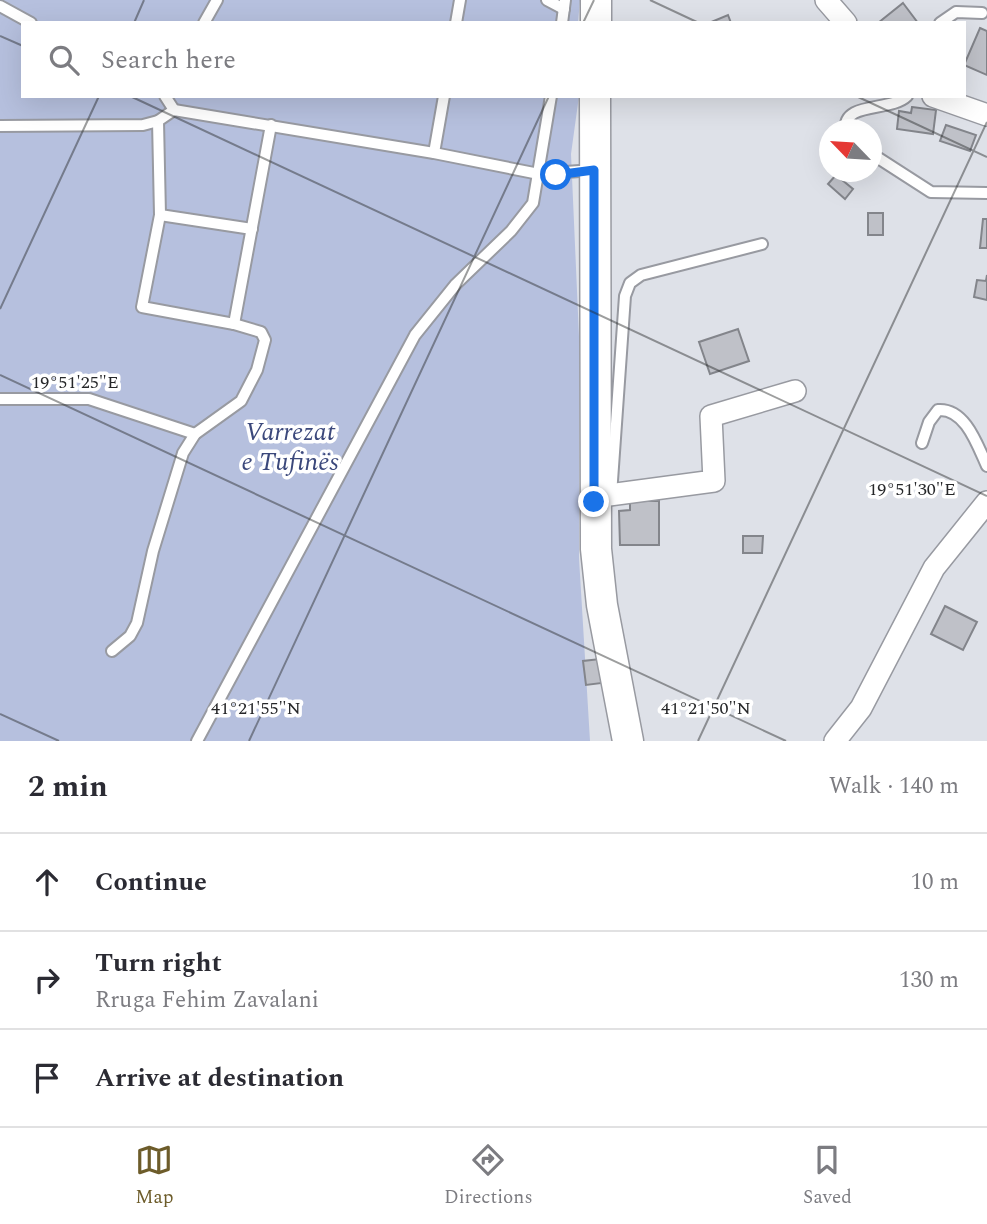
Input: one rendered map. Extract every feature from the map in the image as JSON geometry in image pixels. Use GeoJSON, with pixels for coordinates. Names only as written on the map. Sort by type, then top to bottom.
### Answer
{"type":"FeatureCollection","features":[{"type":"Feature","properties":{"kind":"street"},"geometry":{"type":"LineString","coordinates":[[596,0],[596,21]]}},
{"type":"Feature","properties":{"kind":"street"},"geometry":{"type":"LineString","coordinates":[[826,0],[844,21]]}},
{"type":"Feature","properties":{"kind":"street"},"geometry":{"type":"LineString","coordinates":[[595,98],[594,170],[603,496],[602,605],[628,741]]}},
{"type":"Feature","properties":{"kind":"street"},"geometry":{"type":"LineString","coordinates":[[939,98],[987,115]]}},
{"type":"Feature","properties":{"kind":"street"},"geometry":{"type":"LineString","coordinates":[[603,496],[714,481],[711,416],[795,391]]}},
{"type":"Feature","properties":{"kind":"street"},"geometry":{"type":"LineString","coordinates":[[835,741],[861,708],[934,568],[987,502]]}},
{"type":"Feature","properties":{"kind":"lane"},"geometry":{"type":"LineString","coordinates":[[205,21],[217,0]]}},
{"type":"Feature","properties":{"kind":"lane"},"geometry":{"type":"LineString","coordinates":[[456,21],[460,0]]}},
{"type":"Feature","properties":{"kind":"lane"},"geometry":{"type":"LineString","coordinates":[[547,0],[564,4]]}},
{"type":"Feature","properties":{"kind":"lane"},"geometry":{"type":"LineString","coordinates":[[0,6],[27,21]]}},
{"type":"Feature","properties":{"kind":"lane"},"geometry":{"type":"LineString","coordinates":[[943,21],[956,12],[982,13]]}},
{"type":"Feature","properties":{"kind":"lane"},"geometry":{"type":"LineString","coordinates":[[165,98],[174,110]]}},
{"type":"Feature","properties":{"kind":"lane"},"geometry":{"type":"LineString","coordinates":[[434,153],[444,98]]}},
{"type":"Feature","properties":{"kind":"lane"},"geometry":{"type":"LineString","coordinates":[[202,739],[415,335],[456,284],[527,214],[533,202],[539,174],[551,98]]}},
{"type":"Feature","properties":{"kind":"lane"},"geometry":{"type":"LineString","coordinates":[[846,119],[849,115],[893,105],[904,98]]}},
{"type":"Feature","properties":{"kind":"lane"},"geometry":{"type":"LineString","coordinates":[[0,127],[143,125],[158,121],[174,110],[434,153],[539,174],[594,170]]}},
{"type":"Feature","properties":{"kind":"lane"},"geometry":{"type":"LineString","coordinates":[[113,651],[130,636],[137,623],[174,473],[195,434],[241,401],[261,359],[265,340],[261,332],[234,324],[142,307],[160,215],[158,121]]}},
{"type":"Feature","properties":{"kind":"lane"},"geometry":{"type":"LineString","coordinates":[[234,324],[271,125]]}},
{"type":"Feature","properties":{"kind":"lane"},"geometry":{"type":"LineString","coordinates":[[882,161],[931,192],[987,192]]}},
{"type":"Feature","properties":{"kind":"lane"},"geometry":{"type":"LineString","coordinates":[[160,215],[252,229]]}},
{"type":"Feature","properties":{"kind":"lane"},"geometry":{"type":"LineString","coordinates":[[603,496],[625,296],[630,283],[642,275],[762,244]]}},
{"type":"Feature","properties":{"kind":"lane"},"geometry":{"type":"LineString","coordinates":[[0,399],[89,400],[195,434]]}},
{"type":"Feature","properties":{"kind":"lane"},"geometry":{"type":"LineString","coordinates":[[922,443],[929,422],[937,410],[947,409],[958,415],[987,466]]}},
{"type":"Feature","properties":{"kind":"green space","name":"Varrezat e Tufinës"},"geometry":{"type":"Polygon","coordinates":[[[0,0],[580,0],[578,21],[21,21],[21,98],[579,98],[571,154],[579,336],[579,558],[590,741],[0,741],[0,0]]]}},
{"type":"Feature","properties":{"kind":"building"},"geometry":{"type":"Polygon","coordinates":[[[903,3],[916,21],[880,21],[903,3]]]}},
{"type":"Feature","properties":{"kind":"building"},"geometry":{"type":"Polygon","coordinates":[[[728,15],[730,21],[714,21],[728,15]]]}},
{"type":"Feature","properties":{"kind":"building"},"geometry":{"type":"Polygon","coordinates":[[[980,28],[987,31],[987,75],[966,66],[980,28]]]}},
{"type":"Feature","properties":{"kind":"building"},"geometry":{"type":"Polygon","coordinates":[[[912,107],[936,110],[933,134],[897,129],[899,111],[911,113],[912,107]]]}},
{"type":"Feature","properties":{"kind":"building"},"geometry":{"type":"Polygon","coordinates":[[[946,125],[976,135],[970,151],[940,141],[946,125]]]}},
{"type":"Feature","properties":{"kind":"building"},"geometry":{"type":"Polygon","coordinates":[[[844,182],[853,189],[845,199],[828,184],[844,182]]]}},
{"type":"Feature","properties":{"kind":"building"},"geometry":{"type":"Polygon","coordinates":[[[868,213],[883,213],[883,235],[868,235],[868,213]]]}},
{"type":"Feature","properties":{"kind":"building"},"geometry":{"type":"Polygon","coordinates":[[[983,219],[987,219],[987,248],[980,248],[983,219]]]}},
{"type":"Feature","properties":{"kind":"building"},"geometry":{"type":"Polygon","coordinates":[[[987,275],[987,300],[974,297],[977,280],[986,281],[987,275]]]}},
{"type":"Feature","properties":{"kind":"building"},"geometry":{"type":"Polygon","coordinates":[[[738,329],[749,361],[710,374],[699,342],[738,329]]]}},
{"type":"Feature","properties":{"kind":"building"},"geometry":{"type":"Polygon","coordinates":[[[630,501],[659,501],[659,545],[620,545],[619,511],[630,510],[630,501]]]}},
{"type":"Feature","properties":{"kind":"building"},"geometry":{"type":"Polygon","coordinates":[[[743,536],[763,536],[762,553],[743,553],[743,536]]]}},
{"type":"Feature","properties":{"kind":"building"},"geometry":{"type":"Polygon","coordinates":[[[945,606],[977,622],[963,650],[931,634],[945,606]]]}},
{"type":"Feature","properties":{"kind":"building"},"geometry":{"type":"Polygon","coordinates":[[[600,659],[602,683],[586,685],[583,661],[600,659]]]}},
{"type":"Feature","properties":{"kind":"route"},"geometry":{"type":"LineString","coordinates":[[556,175],[594,170],[594,502]]}}]}
